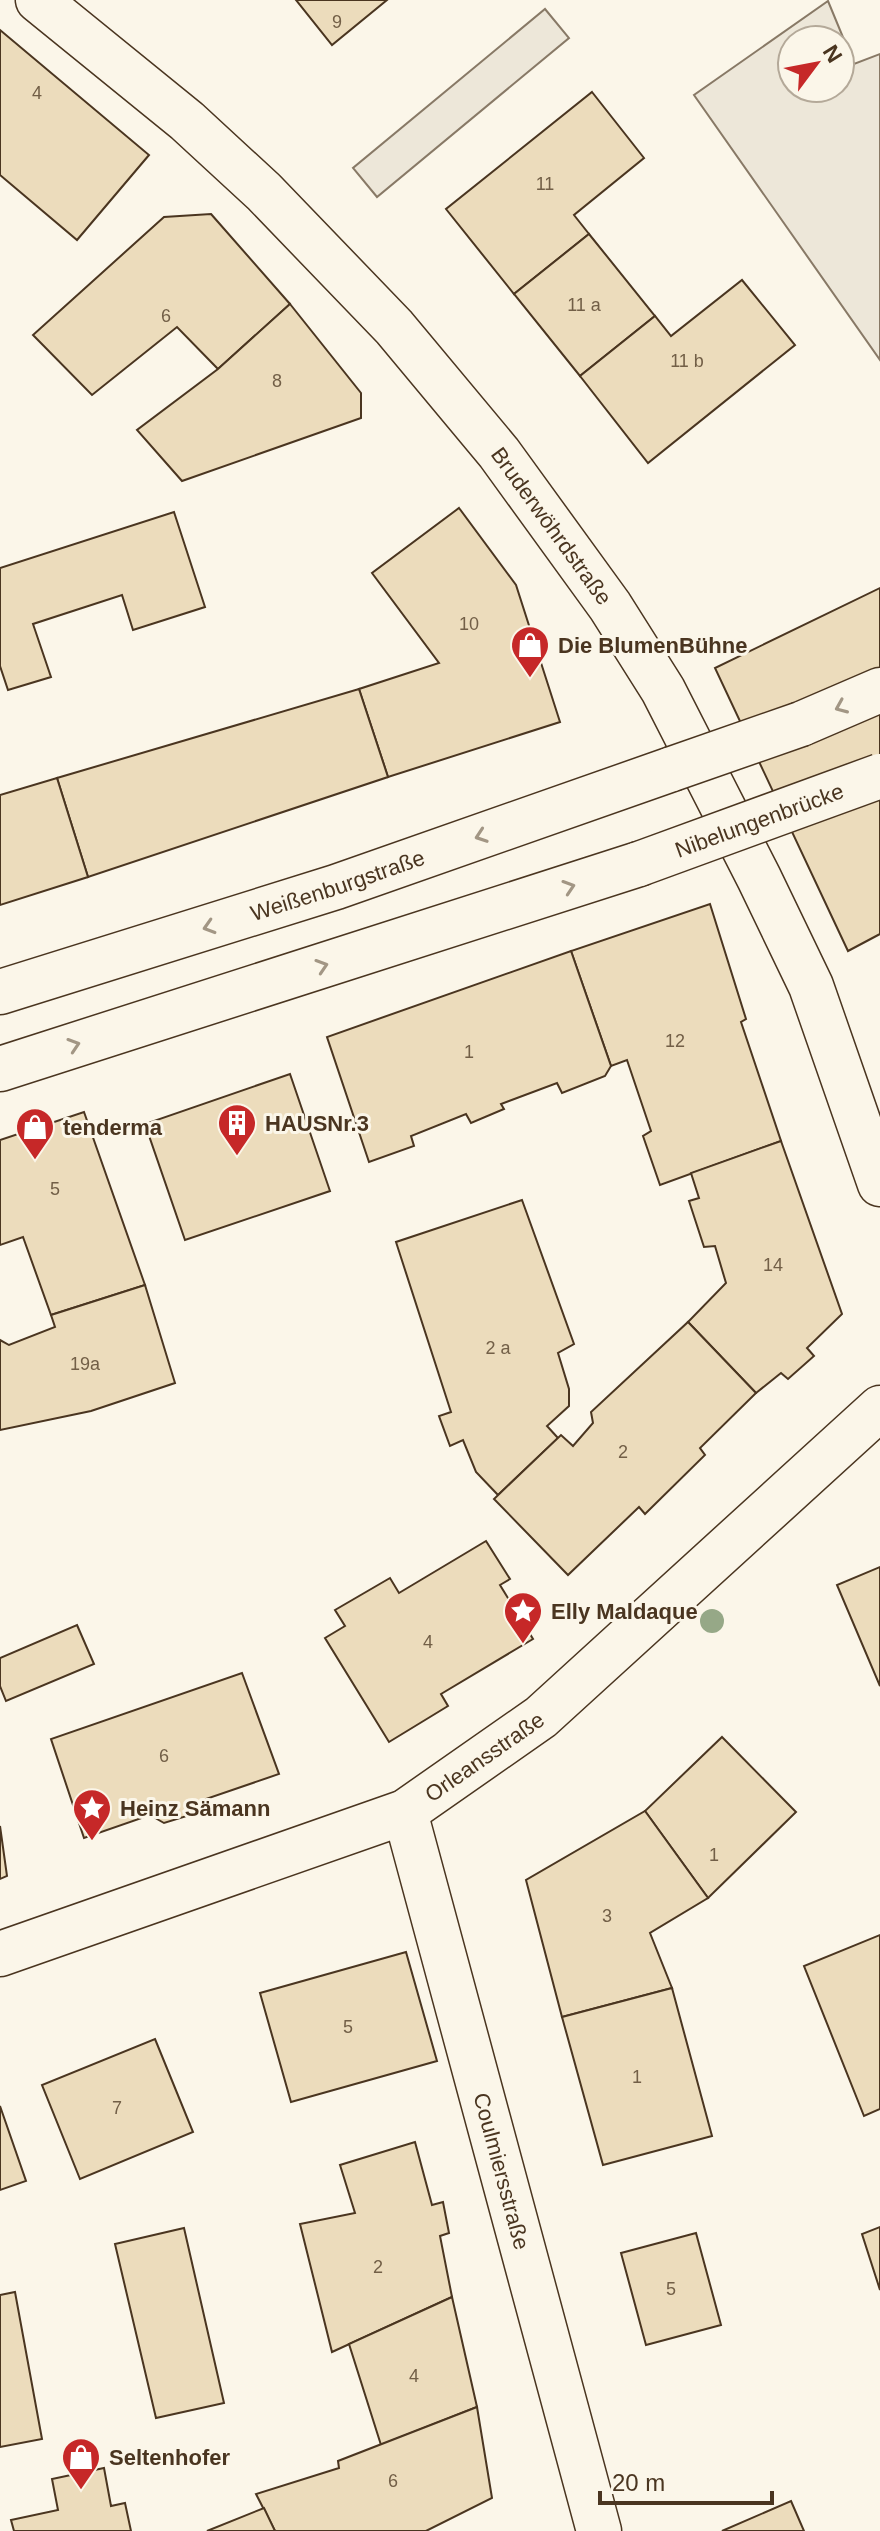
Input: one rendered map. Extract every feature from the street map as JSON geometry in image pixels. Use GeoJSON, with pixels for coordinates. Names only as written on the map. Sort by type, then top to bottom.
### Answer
{"type":"FeatureCollection","features":[{"type":"Feature","properties":{"kind":"street","name":"Bruderwöhrdstraße"},"geometry":{"type":"LineString","coordinates":[[38,0],[198,131],[264,192],[394,327],[499,453],[610,606],[663,690],[811,986],[880,1184]]}},
{"type":"Feature","properties":{"kind":"street","name":"Weißenburgstraße"},"geometry":{"type":"LineString","coordinates":[[0,992],[336,887],[801,724],[880,690]]}},
{"type":"Feature","properties":{"kind":"street","name":"Nibelungenbrücke"},"geometry":{"type":"LineString","coordinates":[[0,1069],[639,864],[880,776]]}},
{"type":"Feature","properties":{"kind":"street","name":"Orleansstraße"},"geometry":{"type":"LineString","coordinates":[[0,1954],[405,1812],[541,1717],[880,1408]]}},
{"type":"Feature","properties":{"kind":"street","name":"Coulmiersstraße"},"geometry":{"type":"LineString","coordinates":[[405,1812],[599,2531]]}},
{"type":"Feature","properties":{"kind":"shaded area"},"geometry":{"type":"Polygon","coordinates":[[[828,1],[837,24],[795,24],[828,1]]]}},
{"type":"Feature","properties":{"kind":"shaded area"},"geometry":{"type":"Polygon","coordinates":[[[545,9],[569,38],[377,197],[353,168],[545,9]]]}},
{"type":"Feature","properties":{"kind":"shaded area"},"geometry":{"type":"Polygon","coordinates":[[[776,37],[776,104],[856,104],[856,63],[880,54],[880,360],[694,95],[776,37]]]}},
{"type":"Feature","properties":{"kind":"building"},"geometry":{"type":"Polygon","coordinates":[[[296,0],[387,0],[332,45],[296,0]]]}},
{"type":"Feature","properties":{"kind":"building"},"geometry":{"type":"Polygon","coordinates":[[[0,30],[149,155],[77,240],[0,175],[0,30]]]}},
{"type":"Feature","properties":{"kind":"building"},"geometry":{"type":"Polygon","coordinates":[[[592,92],[644,158],[574,215],[589,234],[514,294],[446,209],[592,92]]]}},
{"type":"Feature","properties":{"kind":"building"},"geometry":{"type":"Polygon","coordinates":[[[211,214],[290,304],[218,369],[177,327],[92,395],[33,335],[164,217],[211,214]]]}},
{"type":"Feature","properties":{"kind":"building"},"geometry":{"type":"Polygon","coordinates":[[[589,234],[655,316],[580,376],[514,294],[589,234]]]}},
{"type":"Feature","properties":{"kind":"building"},"geometry":{"type":"Polygon","coordinates":[[[742,280],[795,345],[648,463],[580,376],[655,316],[671,336],[742,280]]]}},
{"type":"Feature","properties":{"kind":"building"},"geometry":{"type":"Polygon","coordinates":[[[290,304],[361,393],[361,418],[182,481],[137,430],[218,369],[290,304]]]}},
{"type":"Feature","properties":{"kind":"building"},"geometry":{"type":"Polygon","coordinates":[[[459,508],[516,585],[560,722],[388,777],[359,689],[439,663],[372,573],[459,508]]]}},
{"type":"Feature","properties":{"kind":"building"},"geometry":{"type":"Polygon","coordinates":[[[174,512],[205,607],[133,630],[122,595],[33,624],[51,677],[8,690],[0,666],[0,568],[174,512]]]}},
{"type":"Feature","properties":{"kind":"building"},"geometry":{"type":"Polygon","coordinates":[[[880,588],[880,934],[848,951],[715,668],[880,588]]]}},
{"type":"Feature","properties":{"kind":"building"},"geometry":{"type":"Polygon","coordinates":[[[359,689],[388,777],[88,877],[57,778],[359,689]]]}},
{"type":"Feature","properties":{"kind":"building"},"geometry":{"type":"Polygon","coordinates":[[[57,778],[88,877],[0,905],[0,795],[57,778]]]}},
{"type":"Feature","properties":{"kind":"building"},"geometry":{"type":"Polygon","coordinates":[[[710,904],[746,1019],[741,1022],[781,1141],[660,1185],[643,1136],[651,1131],[627,1060],[611,1066],[571,951],[710,904]]]}},
{"type":"Feature","properties":{"kind":"building"},"geometry":{"type":"Polygon","coordinates":[[[571,951],[611,1066],[605,1076],[562,1093],[557,1083],[501,1104],[504,1109],[471,1123],[466,1114],[411,1136],[414,1146],[369,1162],[327,1037],[571,951]]]}},
{"type":"Feature","properties":{"kind":"building","name":"HAUSNr.3"},"geometry":{"type":"Polygon","coordinates":[[[290,1074],[330,1191],[185,1240],[145,1124],[290,1074]]]}},
{"type":"Feature","properties":{"kind":"building"},"geometry":{"type":"Polygon","coordinates":[[[84,1112],[145,1285],[51,1315],[23,1237],[0,1245],[0,1140],[84,1112]]]}},
{"type":"Feature","properties":{"kind":"building"},"geometry":{"type":"Polygon","coordinates":[[[781,1141],[842,1314],[807,1348],[814,1356],[788,1379],[781,1373],[756,1393],[688,1322],[726,1283],[715,1246],[704,1247],[689,1201],[699,1198],[691,1173],[781,1141]]]}},
{"type":"Feature","properties":{"kind":"building"},"geometry":{"type":"Polygon","coordinates":[[[522,1200],[574,1344],[558,1353],[569,1389],[569,1406],[547,1426],[558,1438],[498,1495],[476,1472],[463,1440],[450,1446],[439,1416],[451,1412],[396,1242],[522,1200]]]}},
{"type":"Feature","properties":{"kind":"building"},"geometry":{"type":"Polygon","coordinates":[[[145,1285],[175,1383],[91,1411],[0,1430],[0,1340],[9,1345],[55,1327],[51,1315],[145,1285]]]}},
{"type":"Feature","properties":{"kind":"building"},"geometry":{"type":"Polygon","coordinates":[[[688,1322],[756,1393],[700,1448],[705,1455],[645,1514],[639,1507],[568,1575],[494,1499],[561,1435],[573,1446],[593,1423],[591,1412],[688,1322]]]}},
{"type":"Feature","properties":{"kind":"building"},"geometry":{"type":"Polygon","coordinates":[[[486,1541],[510,1579],[500,1585],[533,1639],[441,1694],[448,1706],[389,1742],[325,1638],[345,1626],[335,1610],[390,1578],[399,1593],[486,1541]]]}},
{"type":"Feature","properties":{"kind":"building"},"geometry":{"type":"Polygon","coordinates":[[[880,1567],[880,1686],[837,1585],[880,1567]]]}},
{"type":"Feature","properties":{"kind":"building"},"geometry":{"type":"Polygon","coordinates":[[[77,1625],[94,1664],[6,1701],[0,1686],[0,1658],[77,1625]]]}},
{"type":"Feature","properties":{"kind":"building"},"geometry":{"type":"Polygon","coordinates":[[[242,1673],[279,1774],[197,1802],[187,1816],[164,1823],[150,1815],[84,1838],[51,1739],[242,1673]]]}},
{"type":"Feature","properties":{"kind":"building"},"geometry":{"type":"Polygon","coordinates":[[[722,1737],[796,1812],[708,1898],[645,1811],[722,1737]]]}},
{"type":"Feature","properties":{"kind":"building"},"geometry":{"type":"Polygon","coordinates":[[[645,1811],[708,1898],[650,1933],[672,1988],[562,2017],[526,1880],[645,1811]]]}},
{"type":"Feature","properties":{"kind":"building"},"geometry":{"type":"Polygon","coordinates":[[[0,1826],[7,1876],[0,1879],[0,1826]]]}},
{"type":"Feature","properties":{"kind":"building"},"geometry":{"type":"Polygon","coordinates":[[[880,1935],[880,2109],[864,2116],[804,1966],[880,1935]]]}},
{"type":"Feature","properties":{"kind":"building"},"geometry":{"type":"Polygon","coordinates":[[[406,1952],[437,2061],[291,2102],[260,1993],[406,1952]]]}},
{"type":"Feature","properties":{"kind":"building"},"geometry":{"type":"Polygon","coordinates":[[[672,1988],[712,2136],[603,2165],[562,2017],[672,1988]]]}},
{"type":"Feature","properties":{"kind":"building"},"geometry":{"type":"Polygon","coordinates":[[[155,2039],[193,2132],[80,2179],[42,2085],[155,2039]]]}},
{"type":"Feature","properties":{"kind":"building"},"geometry":{"type":"Polygon","coordinates":[[[0,2106],[26,2181],[0,2190],[0,2106]]]}},
{"type":"Feature","properties":{"kind":"building"},"geometry":{"type":"Polygon","coordinates":[[[415,2142],[432,2205],[443,2202],[449,2233],[440,2236],[452,2297],[332,2352],[300,2224],[355,2213],[340,2165],[415,2142]]]}},
{"type":"Feature","properties":{"kind":"building"},"geometry":{"type":"Polygon","coordinates":[[[880,2227],[880,2290],[862,2234],[880,2227]]]}},
{"type":"Feature","properties":{"kind":"building"},"geometry":{"type":"Polygon","coordinates":[[[184,2228],[224,2403],[156,2418],[115,2244],[184,2228]]]}},
{"type":"Feature","properties":{"kind":"building"},"geometry":{"type":"Polygon","coordinates":[[[696,2233],[721,2325],[646,2345],[621,2253],[696,2233]]]}},
{"type":"Feature","properties":{"kind":"building"},"geometry":{"type":"Polygon","coordinates":[[[15,2292],[42,2439],[0,2447],[0,2295],[15,2292]]]}},
{"type":"Feature","properties":{"kind":"building"},"geometry":{"type":"Polygon","coordinates":[[[452,2297],[477,2407],[381,2445],[349,2344],[452,2297]]]}},
{"type":"Feature","properties":{"kind":"building"},"geometry":{"type":"Polygon","coordinates":[[[477,2407],[492,2498],[426,2531],[275,2531],[256,2494],[339,2468],[338,2461],[477,2407]]]}},
{"type":"Feature","properties":{"kind":"building","name":"Seltenhofer"},"geometry":{"type":"Polygon","coordinates":[[[104,2468],[111,2506],[125,2503],[131,2531],[14,2531],[11,2520],[58,2510],[52,2479],[104,2468]]]}},
{"type":"Feature","properties":{"kind":"building"},"geometry":{"type":"Polygon","coordinates":[[[791,2501],[804,2531],[722,2531],[791,2501]]]}},
{"type":"Feature","properties":{"kind":"building"},"geometry":{"type":"Polygon","coordinates":[[[264,2508],[275,2531],[207,2531],[264,2508]]]}},
{"type":"Feature","properties":{"kind":"place","name":"Die BlumenBühne"},"geometry":{"type":"Point","coordinates":[530,679]}},
{"type":"Feature","properties":{"kind":"place","name":"HAUSNr.3"},"geometry":{"type":"Point","coordinates":[237,1157]}},
{"type":"Feature","properties":{"kind":"place","name":"tenderma"},"geometry":{"type":"Point","coordinates":[35,1161]}},
{"type":"Feature","properties":{"kind":"place","name":"Elly Maldaque"},"geometry":{"type":"Point","coordinates":[523,1645]}},
{"type":"Feature","properties":{"kind":"place","name":"Heinz Sämann"},"geometry":{"type":"Point","coordinates":[92,1842]}},
{"type":"Feature","properties":{"kind":"place","name":"Seltenhofer"},"geometry":{"type":"Point","coordinates":[81,2491]}}]}
